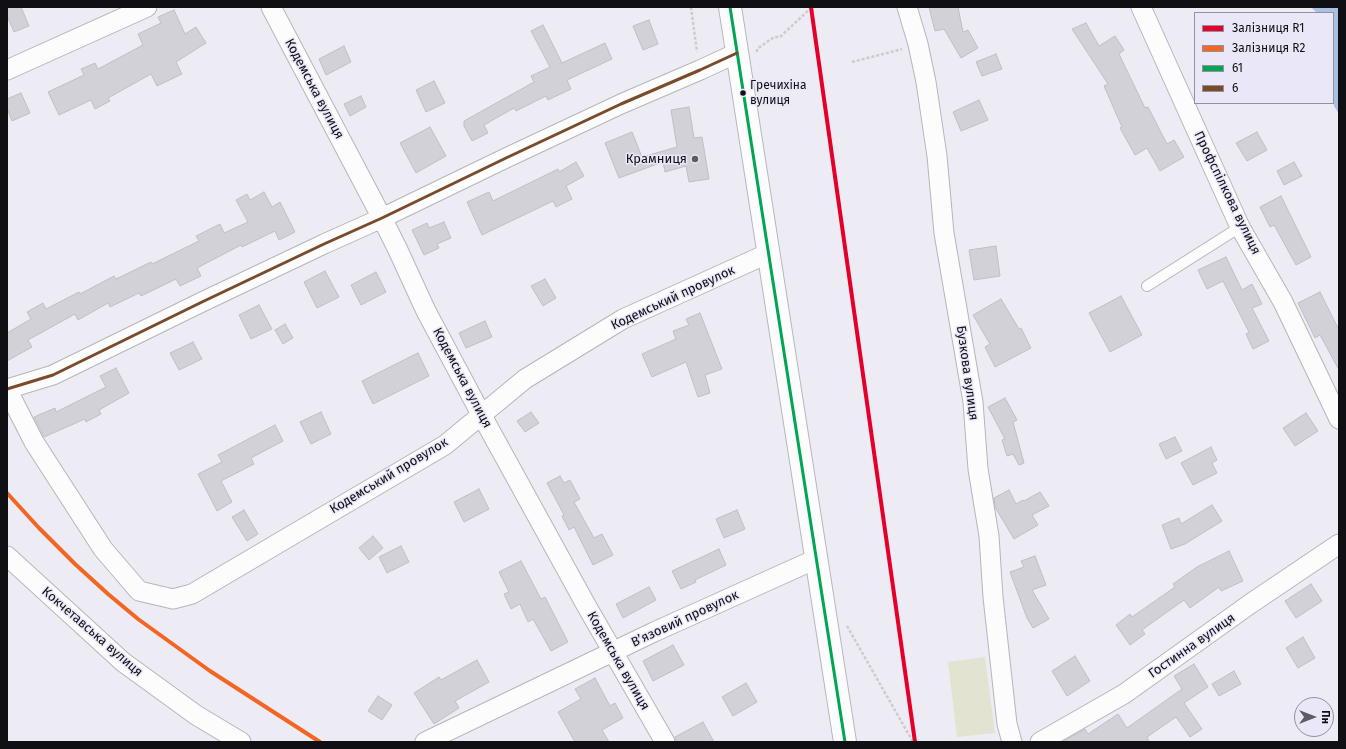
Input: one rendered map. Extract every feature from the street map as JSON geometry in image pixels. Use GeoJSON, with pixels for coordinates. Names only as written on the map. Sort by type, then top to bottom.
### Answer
{"type":"FeatureCollection","features":[{"type":"Feature","properties":{"kind":"main road"},"geometry":{"type":"LineString","coordinates":[[730,7],[747,55],[769,254],[845,742]]}},
{"type":"Feature","properties":{"kind":"street"},"geometry":{"type":"LineString","coordinates":[[8,66],[147,7]]}},
{"type":"Feature","properties":{"kind":"street","name":"Кодемська вулиця"},"geometry":{"type":"LineString","coordinates":[[271,7],[398,248],[426,311],[481,414],[613,652],[665,742]]}},
{"type":"Feature","properties":{"kind":"street","name":"Бузкова вулиця"},"geometry":{"type":"LineString","coordinates":[[907,7],[918,44],[926,82],[937,156],[944,232],[973,402],[978,469],[989,536],[993,597],[1007,724],[1012,742]]}},
{"type":"Feature","properties":{"kind":"street","name":"Профспілкова вулиця"},"geometry":{"type":"LineString","coordinates":[[1141,7],[1240,227],[1283,302],[1339,419]]}},
{"type":"Feature","properties":{"kind":"street"},"geometry":{"type":"LineString","coordinates":[[7,389],[53,375],[309,251],[382,218],[621,104],[700,70],[747,55]]}},
{"type":"Feature","properties":{"kind":"street","name":"Кодемський провулок"},"geometry":{"type":"LineString","coordinates":[[7,389],[34,442],[103,549],[139,591],[173,599],[192,594],[445,445],[525,379],[623,319],[769,254]]}},
{"type":"Feature","properties":{"kind":"street","name":"Гостинна вулиця"},"geometry":{"type":"LineString","coordinates":[[1040,742],[1124,694],[1250,604],[1339,544]]}},
{"type":"Feature","properties":{"kind":"street","name":"Кокчетавська вулиця"},"geometry":{"type":"LineString","coordinates":[[7,556],[123,662],[196,715],[241,742]]}},
{"type":"Feature","properties":{"kind":"street","name":"Вʼязовий провулок"},"geometry":{"type":"LineString","coordinates":[[425,742],[613,652],[816,559]]}},
{"type":"Feature","properties":{"kind":"lane"},"geometry":{"type":"LineString","coordinates":[[1147,286],[1240,227]]}},
{"type":"Feature","properties":{"kind":"path"},"geometry":{"type":"LineString","coordinates":[[691,7],[700,70]]}},
{"type":"Feature","properties":{"kind":"path"},"geometry":{"type":"LineString","coordinates":[[747,55],[774,37],[780,37],[812,7]]}},
{"type":"Feature","properties":{"kind":"path"},"geometry":{"type":"LineString","coordinates":[[852,62],[883,55],[918,44]]}},
{"type":"Feature","properties":{"kind":"path"},"geometry":{"type":"LineString","coordinates":[[846,625],[913,742]]}},
{"type":"Feature","properties":{"kind":"green space"},"geometry":{"type":"Polygon","coordinates":[[[985,657],[995,733],[957,737],[948,662],[985,657]]]}},
{"type":"Feature","properties":{"kind":"water"},"geometry":{"type":"Polygon","coordinates":[[[1311,7],[1339,7],[1339,114],[1334,104],[1334,12],[1316,12],[1311,7]]]}},
{"type":"Feature","properties":{"kind":"building"},"geometry":{"type":"Polygon","coordinates":[[[7,7],[21,7],[29,26],[14,32],[7,16],[7,7]]]}},
{"type":"Feature","properties":{"kind":"building"},"geometry":{"type":"Polygon","coordinates":[[[929,7],[958,7],[963,32],[968,30],[978,48],[961,58],[944,29],[935,31],[929,7]]]}},
{"type":"Feature","properties":{"kind":"building"},"geometry":{"type":"Polygon","coordinates":[[[174,10],[185,34],[196,27],[206,43],[176,62],[182,74],[157,86],[151,74],[108,98],[110,101],[95,109],[91,100],[59,115],[48,92],[84,75],[81,69],[95,63],[98,69],[143,45],[138,34],[161,23],[158,17],[174,10]]]}},
{"type":"Feature","properties":{"kind":"building"},"geometry":{"type":"Polygon","coordinates":[[[649,20],[658,44],[643,50],[633,26],[649,20]]]}},
{"type":"Feature","properties":{"kind":"building"},"geometry":{"type":"Polygon","coordinates":[[[1086,23],[1099,46],[1115,36],[1124,50],[1119,54],[1145,108],[1148,107],[1167,144],[1174,140],[1184,157],[1160,171],[1147,148],[1135,155],[1120,128],[1122,127],[1104,86],[1108,84],[1072,29],[1086,23]]]}},
{"type":"Feature","properties":{"kind":"building"},"geometry":{"type":"Polygon","coordinates":[[[543,25],[562,63],[605,43],[612,59],[567,80],[571,89],[548,100],[546,96],[516,111],[514,108],[484,125],[488,133],[472,141],[464,126],[464,121],[534,82],[531,76],[550,67],[531,31],[543,25]]]}},
{"type":"Feature","properties":{"kind":"building"},"geometry":{"type":"Polygon","coordinates":[[[344,46],[351,62],[326,75],[319,59],[344,46]]]}},
{"type":"Feature","properties":{"kind":"building"},"geometry":{"type":"Polygon","coordinates":[[[996,54],[1002,69],[982,76],[976,62],[996,54]]]}},
{"type":"Feature","properties":{"kind":"building"},"geometry":{"type":"Polygon","coordinates":[[[434,81],[445,103],[426,112],[416,90],[434,81]]]}},
{"type":"Feature","properties":{"kind":"building"},"geometry":{"type":"Polygon","coordinates":[[[21,93],[30,113],[12,121],[7,108],[7,99],[21,93]]]}},
{"type":"Feature","properties":{"kind":"building"},"geometry":{"type":"Polygon","coordinates":[[[361,96],[366,107],[350,116],[344,104],[361,96]]]}},
{"type":"Feature","properties":{"kind":"building"},"geometry":{"type":"Polygon","coordinates":[[[979,100],[988,120],[961,131],[953,112],[979,100]]]}},
{"type":"Feature","properties":{"kind":"building"},"geometry":{"type":"Polygon","coordinates":[[[689,107],[694,138],[702,137],[709,179],[689,182],[686,166],[665,172],[663,162],[619,178],[605,143],[632,132],[642,157],[677,147],[671,110],[689,107]]]}},
{"type":"Feature","properties":{"kind":"building"},"geometry":{"type":"Polygon","coordinates":[[[430,127],[446,156],[416,173],[400,143],[430,127]]]}},
{"type":"Feature","properties":{"kind":"building"},"geometry":{"type":"Polygon","coordinates":[[[1257,132],[1267,150],[1247,161],[1236,143],[1257,132]]]}},
{"type":"Feature","properties":{"kind":"building"},"geometry":{"type":"Polygon","coordinates":[[[576,162],[584,176],[566,186],[572,199],[556,207],[553,201],[482,235],[467,202],[489,192],[493,201],[558,169],[559,172],[576,162]]]}},
{"type":"Feature","properties":{"kind":"building"},"geometry":{"type":"Polygon","coordinates":[[[1294,162],[1302,176],[1284,185],[1277,171],[1294,162]]]}},
{"type":"Feature","properties":{"kind":"building"},"geometry":{"type":"Polygon","coordinates":[[[264,192],[272,207],[280,202],[295,232],[279,240],[275,231],[242,247],[241,245],[197,268],[201,276],[180,286],[176,279],[141,296],[139,293],[110,307],[108,303],[78,320],[75,314],[28,340],[32,347],[7,361],[7,333],[31,319],[27,312],[43,303],[46,309],[79,292],[80,294],[114,276],[116,279],[151,262],[152,264],[199,241],[196,236],[220,224],[224,233],[248,222],[236,200],[247,194],[250,200],[264,192]]]}},
{"type":"Feature","properties":{"kind":"building"},"geometry":{"type":"Polygon","coordinates":[[[1281,196],[1311,257],[1296,265],[1274,225],[1270,227],[1260,207],[1281,196]]]}},
{"type":"Feature","properties":{"kind":"building"},"geometry":{"type":"Polygon","coordinates":[[[444,222],[451,238],[437,244],[439,248],[424,255],[412,230],[427,223],[429,228],[444,222]]]}},
{"type":"Feature","properties":{"kind":"building"},"geometry":{"type":"Polygon","coordinates":[[[996,246],[1000,276],[974,280],[969,250],[996,246]]]}},
{"type":"Feature","properties":{"kind":"building"},"geometry":{"type":"Polygon","coordinates":[[[1226,257],[1242,290],[1252,284],[1262,304],[1252,308],[1269,341],[1253,349],[1246,334],[1249,332],[1223,281],[1207,289],[1198,270],[1226,257]]]}},
{"type":"Feature","properties":{"kind":"building"},"geometry":{"type":"Polygon","coordinates":[[[325,271],[339,297],[317,308],[304,282],[325,271]]]}},
{"type":"Feature","properties":{"kind":"building"},"geometry":{"type":"Polygon","coordinates":[[[376,272],[386,292],[361,305],[351,285],[376,272]]]}},
{"type":"Feature","properties":{"kind":"building"},"geometry":{"type":"Polygon","coordinates":[[[545,279],[556,298],[543,306],[531,286],[545,279]]]}},
{"type":"Feature","properties":{"kind":"building"},"geometry":{"type":"Polygon","coordinates":[[[1320,292],[1339,330],[1339,370],[1320,335],[1315,338],[1298,303],[1320,292]]]}},
{"type":"Feature","properties":{"kind":"building"},"geometry":{"type":"Polygon","coordinates":[[[1121,296],[1142,335],[1110,352],[1089,313],[1121,296]]]}},
{"type":"Feature","properties":{"kind":"building"},"geometry":{"type":"Polygon","coordinates":[[[1001,299],[1019,329],[1021,328],[1031,348],[995,367],[985,347],[990,344],[973,315],[1001,299]]]}},
{"type":"Feature","properties":{"kind":"building"},"geometry":{"type":"Polygon","coordinates":[[[259,305],[272,329],[251,339],[239,315],[259,305]]]}},
{"type":"Feature","properties":{"kind":"building"},"geometry":{"type":"Polygon","coordinates":[[[700,313],[722,369],[705,375],[710,393],[698,397],[686,362],[652,377],[642,354],[676,339],[673,331],[689,325],[686,319],[700,313]]]}},
{"type":"Feature","properties":{"kind":"building"},"geometry":{"type":"Polygon","coordinates":[[[485,321],[492,337],[466,348],[459,333],[485,321]]]}},
{"type":"Feature","properties":{"kind":"building"},"geometry":{"type":"Polygon","coordinates":[[[285,324],[293,338],[283,344],[275,330],[285,324]]]}},
{"type":"Feature","properties":{"kind":"building"},"geometry":{"type":"Polygon","coordinates":[[[193,342],[202,359],[179,370],[170,353],[193,342]]]}},
{"type":"Feature","properties":{"kind":"building"},"geometry":{"type":"Polygon","coordinates":[[[418,353],[429,376],[373,404],[362,381],[418,353]]]}},
{"type":"Feature","properties":{"kind":"building"},"geometry":{"type":"Polygon","coordinates":[[[116,368],[129,393],[99,410],[101,414],[86,422],[85,419],[44,437],[34,417],[55,408],[56,412],[106,387],[100,376],[116,368]]]}},
{"type":"Feature","properties":{"kind":"building"},"geometry":{"type":"Polygon","coordinates":[[[1005,398],[1017,420],[1013,422],[1024,463],[1019,465],[1013,454],[1007,456],[1002,440],[1005,439],[988,407],[1005,398]]]}},
{"type":"Feature","properties":{"kind":"building"},"geometry":{"type":"Polygon","coordinates":[[[321,412],[331,434],[311,444],[300,422],[321,412]]]}},
{"type":"Feature","properties":{"kind":"building"},"geometry":{"type":"Polygon","coordinates":[[[531,412],[539,423],[525,432],[517,421],[531,412]]]}},
{"type":"Feature","properties":{"kind":"building"},"geometry":{"type":"Polygon","coordinates":[[[1306,413],[1318,431],[1295,446],[1283,428],[1306,413]]]}},
{"type":"Feature","properties":{"kind":"building"},"geometry":{"type":"Polygon","coordinates":[[[275,425],[283,441],[251,458],[254,464],[221,481],[232,502],[217,511],[198,474],[222,462],[218,455],[275,425]]]}},
{"type":"Feature","properties":{"kind":"building"},"geometry":{"type":"Polygon","coordinates":[[[1175,437],[1182,451],[1166,459],[1159,444],[1175,437]]]}},
{"type":"Feature","properties":{"kind":"building"},"geometry":{"type":"Polygon","coordinates":[[[1211,447],[1217,460],[1212,463],[1217,473],[1193,485],[1181,463],[1211,447]]]}},
{"type":"Feature","properties":{"kind":"building"},"geometry":{"type":"Polygon","coordinates":[[[560,476],[564,483],[570,480],[580,499],[574,502],[594,538],[602,534],[613,555],[593,565],[574,527],[569,530],[562,516],[564,515],[547,483],[560,476]]]}},
{"type":"Feature","properties":{"kind":"building"},"geometry":{"type":"Polygon","coordinates":[[[479,489],[489,509],[464,522],[454,502],[479,489]]]}},
{"type":"Feature","properties":{"kind":"building"},"geometry":{"type":"Polygon","coordinates":[[[1009,490],[1016,504],[1040,492],[1049,506],[1032,515],[1038,525],[1014,539],[995,507],[994,498],[1009,490]]]}},
{"type":"Feature","properties":{"kind":"building"},"geometry":{"type":"Polygon","coordinates":[[[1212,505],[1222,521],[1185,544],[1171,549],[1162,525],[1179,518],[1181,524],[1212,505]]]}},
{"type":"Feature","properties":{"kind":"building"},"geometry":{"type":"Polygon","coordinates":[[[244,510],[258,534],[247,541],[232,517],[244,510]]]}},
{"type":"Feature","properties":{"kind":"building"},"geometry":{"type":"Polygon","coordinates":[[[737,510],[745,529],[724,538],[716,519],[737,510]]]}},
{"type":"Feature","properties":{"kind":"building"},"geometry":{"type":"Polygon","coordinates":[[[373,536],[383,548],[369,560],[359,548],[373,536]]]}},
{"type":"Feature","properties":{"kind":"building"},"geometry":{"type":"Polygon","coordinates":[[[401,546],[409,562],[387,573],[379,557],[401,546]]]}},
{"type":"Feature","properties":{"kind":"building"},"geometry":{"type":"Polygon","coordinates":[[[719,549],[726,565],[695,580],[696,582],[681,589],[672,571],[719,549]]]}},
{"type":"Feature","properties":{"kind":"building"},"geometry":{"type":"Polygon","coordinates":[[[1229,551],[1243,581],[1221,591],[1219,587],[1190,608],[1184,600],[1142,630],[1145,634],[1130,645],[1116,625],[1130,614],[1132,617],[1175,587],[1173,584],[1197,567],[1229,551]]]}},
{"type":"Feature","properties":{"kind":"building"},"geometry":{"type":"Polygon","coordinates":[[[1035,556],[1046,585],[1032,590],[1049,619],[1033,628],[1027,618],[1010,572],[1024,567],[1021,561],[1035,556]]]}},
{"type":"Feature","properties":{"kind":"building"},"geometry":{"type":"Polygon","coordinates":[[[521,561],[541,599],[545,597],[568,642],[551,651],[533,619],[528,622],[520,604],[511,609],[504,594],[509,592],[499,572],[521,561]]]}},
{"type":"Feature","properties":{"kind":"building"},"geometry":{"type":"Polygon","coordinates":[[[1311,584],[1322,601],[1296,618],[1285,601],[1311,584]]]}},
{"type":"Feature","properties":{"kind":"building"},"geometry":{"type":"Polygon","coordinates":[[[649,587],[656,600],[623,618],[616,604],[649,587]]]}},
{"type":"Feature","properties":{"kind":"building"},"geometry":{"type":"Polygon","coordinates":[[[1303,637],[1315,658],[1298,668],[1286,648],[1303,637]]]}},
{"type":"Feature","properties":{"kind":"building"},"geometry":{"type":"Polygon","coordinates":[[[673,645],[684,665],[653,681],[643,661],[673,645]]]}},
{"type":"Feature","properties":{"kind":"building"},"geometry":{"type":"Polygon","coordinates":[[[1075,656],[1090,681],[1067,696],[1052,671],[1075,656]]]}},
{"type":"Feature","properties":{"kind":"building"},"geometry":{"type":"Polygon","coordinates":[[[477,660],[489,682],[455,701],[459,708],[434,724],[414,693],[439,677],[441,680],[477,660]]]}},
{"type":"Feature","properties":{"kind":"building"},"geometry":{"type":"Polygon","coordinates":[[[1194,664],[1208,687],[1184,703],[1202,729],[1190,737],[1176,717],[1147,737],[1149,742],[1062,742],[1085,729],[1088,734],[1118,714],[1127,728],[1182,689],[1174,676],[1194,664]]]}},
{"type":"Feature","properties":{"kind":"building"},"geometry":{"type":"Polygon","coordinates":[[[1234,671],[1241,684],[1219,696],[1212,684],[1234,671]]]}},
{"type":"Feature","properties":{"kind":"building"},"geometry":{"type":"Polygon","coordinates":[[[595,678],[610,706],[615,703],[623,718],[602,730],[609,742],[575,742],[558,712],[581,699],[575,689],[595,678]]]}},
{"type":"Feature","properties":{"kind":"building"},"geometry":{"type":"Polygon","coordinates":[[[746,683],[757,702],[733,716],[722,697],[746,683]]]}},
{"type":"Feature","properties":{"kind":"building"},"geometry":{"type":"Polygon","coordinates":[[[378,696],[392,705],[382,720],[368,711],[378,696]]]}},
{"type":"Feature","properties":{"kind":"building"},"geometry":{"type":"Polygon","coordinates":[[[703,722],[714,742],[676,742],[675,737],[703,722]]]}},
{"type":"Feature","properties":{"kind":"rail line","name":"R1"},"geometry":{"type":"LineString","coordinates":[[811,7],[915,742]]}},
{"type":"Feature","properties":{"kind":"rail line","name":"R2"},"geometry":{"type":"LineString","coordinates":[[7,493],[75,564],[138,619],[210,671],[320,742]]}},
{"type":"Feature","properties":{"kind":"transit line","name":"61"},"geometry":{"type":"LineString","coordinates":[[730,7],[845,742]]}},
{"type":"Feature","properties":{"kind":"transit line","name":"6"},"geometry":{"type":"LineString","coordinates":[[7,389],[53,375],[202,302],[506,158],[621,104],[737,53]]}},
{"type":"Feature","properties":{"kind":"place","name":"Гречихіна вулиця"},"geometry":{"type":"Point","coordinates":[743,93]}},
{"type":"Feature","properties":{"kind":"place","name":"Крамниця"},"geometry":{"type":"Point","coordinates":[695,159]}}]}
